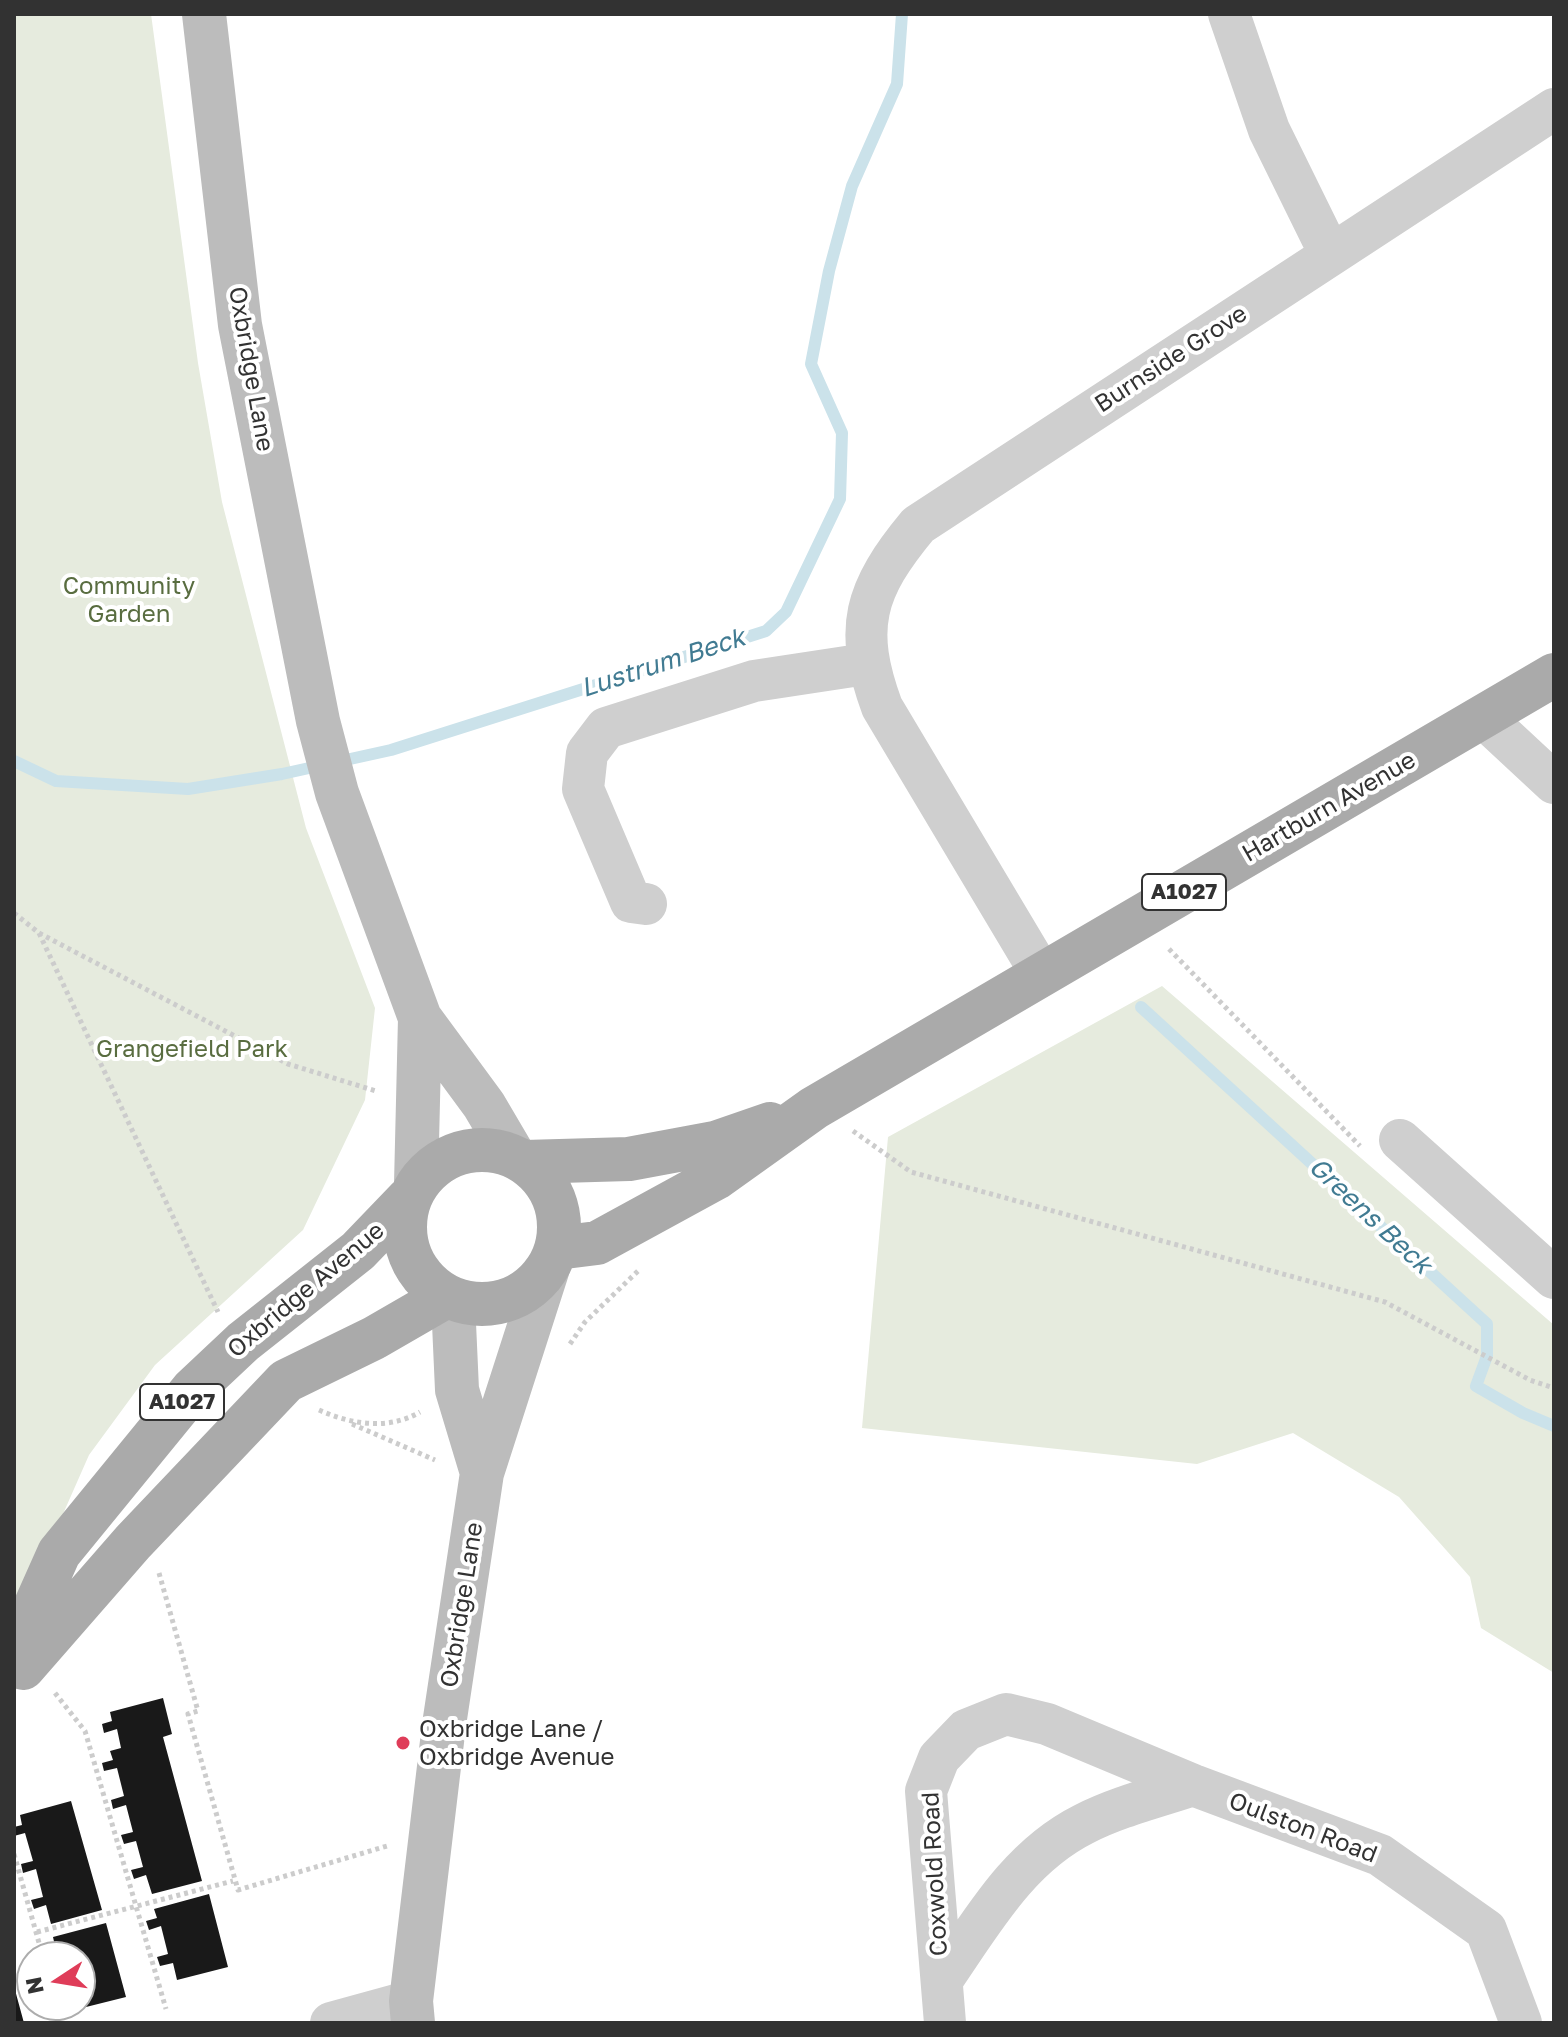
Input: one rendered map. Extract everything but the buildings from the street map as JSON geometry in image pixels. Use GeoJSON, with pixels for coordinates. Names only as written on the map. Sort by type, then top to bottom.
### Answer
{"type":"FeatureCollection","features":[{"type":"Feature","properties":{"kind":"main road","name":"Hartburn Avenue"},"geometry":{"type":"LineString","coordinates":[[553,1258],[597,1243],[716,1178],[814,1108],[1554,675]]}},
{"type":"Feature","properties":{"kind":"main road","name":"Hartburn Avenue"},"geometry":{"type":"LineString","coordinates":[[519,1159],[629,1159],[715,1143],[814,1108]]}},
{"type":"Feature","properties":{"kind":"main road","name":"A1027"},"geometry":{"type":"LineString","coordinates":[[412,1192],[442,1160],[476,1149],[519,1159]]}},
{"type":"Feature","properties":{"kind":"main road"},"geometry":{"type":"LineString","coordinates":[[412,1192],[403,1236],[416,1271],[449,1299],[472,1305],[501,1304],[528,1291],[553,1258],[560,1224],[555,1200],[543,1178],[519,1159]]}},
{"type":"Feature","properties":{"kind":"main road","name":"Oxbridge Avenue"},"geometry":{"type":"LineString","coordinates":[[14,1654],[59,1553],[193,1389],[243,1342],[358,1251],[412,1192]]}},
{"type":"Feature","properties":{"kind":"main road","name":"A1027"},"geometry":{"type":"LineString","coordinates":[[14,1679],[133,1542],[286,1381],[449,1299]]}},
{"type":"Feature","properties":{"kind":"street","name":"Oxbridge Lane"},"geometry":{"type":"LineString","coordinates":[[204,14],[240,325],[318,721],[337,793],[420,1018]]}},
{"type":"Feature","properties":{"kind":"street"},"geometry":{"type":"LineString","coordinates":[[1229,14],[1269,130],[1330,254]]}},
{"type":"Feature","properties":{"kind":"street","name":"Burnside Grove"},"geometry":{"type":"LineString","coordinates":[[1042,975],[882,707],[866,664],[866,626],[875,588],[895,553],[918,525],[1554,109]]}},
{"type":"Feature","properties":{"kind":"street"},"geometry":{"type":"LineString","coordinates":[[646,904],[631,902],[583,789],[587,753],[606,728],[754,681],[866,664]]}},
{"type":"Feature","properties":{"kind":"street"},"geometry":{"type":"LineString","coordinates":[[1483,717],[1554,783]]}},
{"type":"Feature","properties":{"kind":"street"},"geometry":{"type":"LineString","coordinates":[[420,1018],[519,1159]]}},
{"type":"Feature","properties":{"kind":"street"},"geometry":{"type":"LineString","coordinates":[[412,1192],[420,1018]]}},
{"type":"Feature","properties":{"kind":"street"},"geometry":{"type":"LineString","coordinates":[[1413,1165],[1554,1278]]}},
{"type":"Feature","properties":{"kind":"street","name":"Oxbridge Lane"},"geometry":{"type":"LineString","coordinates":[[464,1469],[553,1258]]}},
{"type":"Feature","properties":{"kind":"street","name":"Oxbridge Lane"},"geometry":{"type":"LineString","coordinates":[[412,2012],[444,1725],[464,1469],[449,1299]]}},
{"type":"Feature","properties":{"kind":"street","name":"Coxwold Road"},"geometry":{"type":"LineString","coordinates":[[945,2023],[926,1791],[939,1758],[966,1730],[1006,1714],[1047,1724],[1193,1785]]}},
{"type":"Feature","properties":{"kind":"street","name":"Coxwold Road"},"geometry":{"type":"LineString","coordinates":[[942,1980],[1003,1891],[1044,1849],[1085,1823],[1193,1785]]}},
{"type":"Feature","properties":{"kind":"street","name":"Oulston Road"},"geometry":{"type":"LineString","coordinates":[[1193,1785],[1380,1855],[1486,1930],[1521,2023]]}},
{"type":"Feature","properties":{"kind":"street"},"geometry":{"type":"LineString","coordinates":[[331,2023],[412,2012]]}},
{"type":"Feature","properties":{"kind":"path"},"geometry":{"type":"LineString","coordinates":[[14,913],[39,933],[288,1064],[377,1091]]}},
{"type":"Feature","properties":{"kind":"path"},"geometry":{"type":"LineString","coordinates":[[1140,918],[1371,1158],[1413,1165]]}},
{"type":"Feature","properties":{"kind":"path"},"geometry":{"type":"LineString","coordinates":[[858,1134],[911,1172],[1385,1302],[1530,1380],[1554,1388]]}},
{"type":"Feature","properties":{"kind":"path"},"geometry":{"type":"LineString","coordinates":[[351,1424],[464,1469]]}},
{"type":"Feature","properties":{"kind":"path"},"geometry":{"type":"LineString","coordinates":[[158,1568],[198,1711],[188,1714],[238,1890],[387,1846]]}},
{"type":"Feature","properties":{"kind":"path"},"geometry":{"type":"LineString","coordinates":[[54,1693],[85,1731],[166,2009]]}},
{"type":"Feature","properties":{"kind":"path"},"geometry":{"type":"LineString","coordinates":[[14,1854],[39,1941]]}},
{"type":"Feature","properties":{"kind":"path"},"geometry":{"type":"LineString","coordinates":[[37,1932],[233,1881]]}},
{"type":"Feature","properties":{"kind":"green space"},"geometry":{"type":"Polygon","coordinates":[[[14,14],[151,14],[198,363],[222,502],[306,828],[375,1008],[365,1100],[303,1230],[155,1365],[89,1455],[14,1625],[14,14]]]}},
{"type":"Feature","properties":{"kind":"green space"},"geometry":{"type":"Polygon","coordinates":[[[1162,986],[1554,1325],[1554,1673],[1481,1628],[1470,1577],[1399,1497],[1293,1433],[1197,1464],[862,1428],[888,1137],[1162,986]]]}},
{"type":"Feature","properties":{"kind":"waterway","name":"Lustrum Beck"},"geometry":{"type":"LineString","coordinates":[[14,761],[56,781],[188,789],[282,774],[391,750],[766,631],[786,612],[840,499],[842,433],[811,364],[829,271],[852,186],[897,84],[902,14]]}},
{"type":"Feature","properties":{"kind":"waterway","name":"Greens Beck"},"geometry":{"type":"LineString","coordinates":[[1141,1007],[1487,1324],[1487,1356],[1476,1386],[1523,1413],[1554,1426]]}},
{"type":"Feature","properties":{"kind":"place","name":"Oxbridge Lane / Oxbridge Avenue"},"geometry":{"type":"Point","coordinates":[403,1743]}},
{"type":"Feature","properties":{"kind":"park label","name":"Community Garden"},"geometry":{"type":"Point","coordinates":[129,600]}},
{"type":"Feature","properties":{"kind":"park label","name":"Grangefield Park"},"geometry":{"type":"Point","coordinates":[192,1049]}}]}
